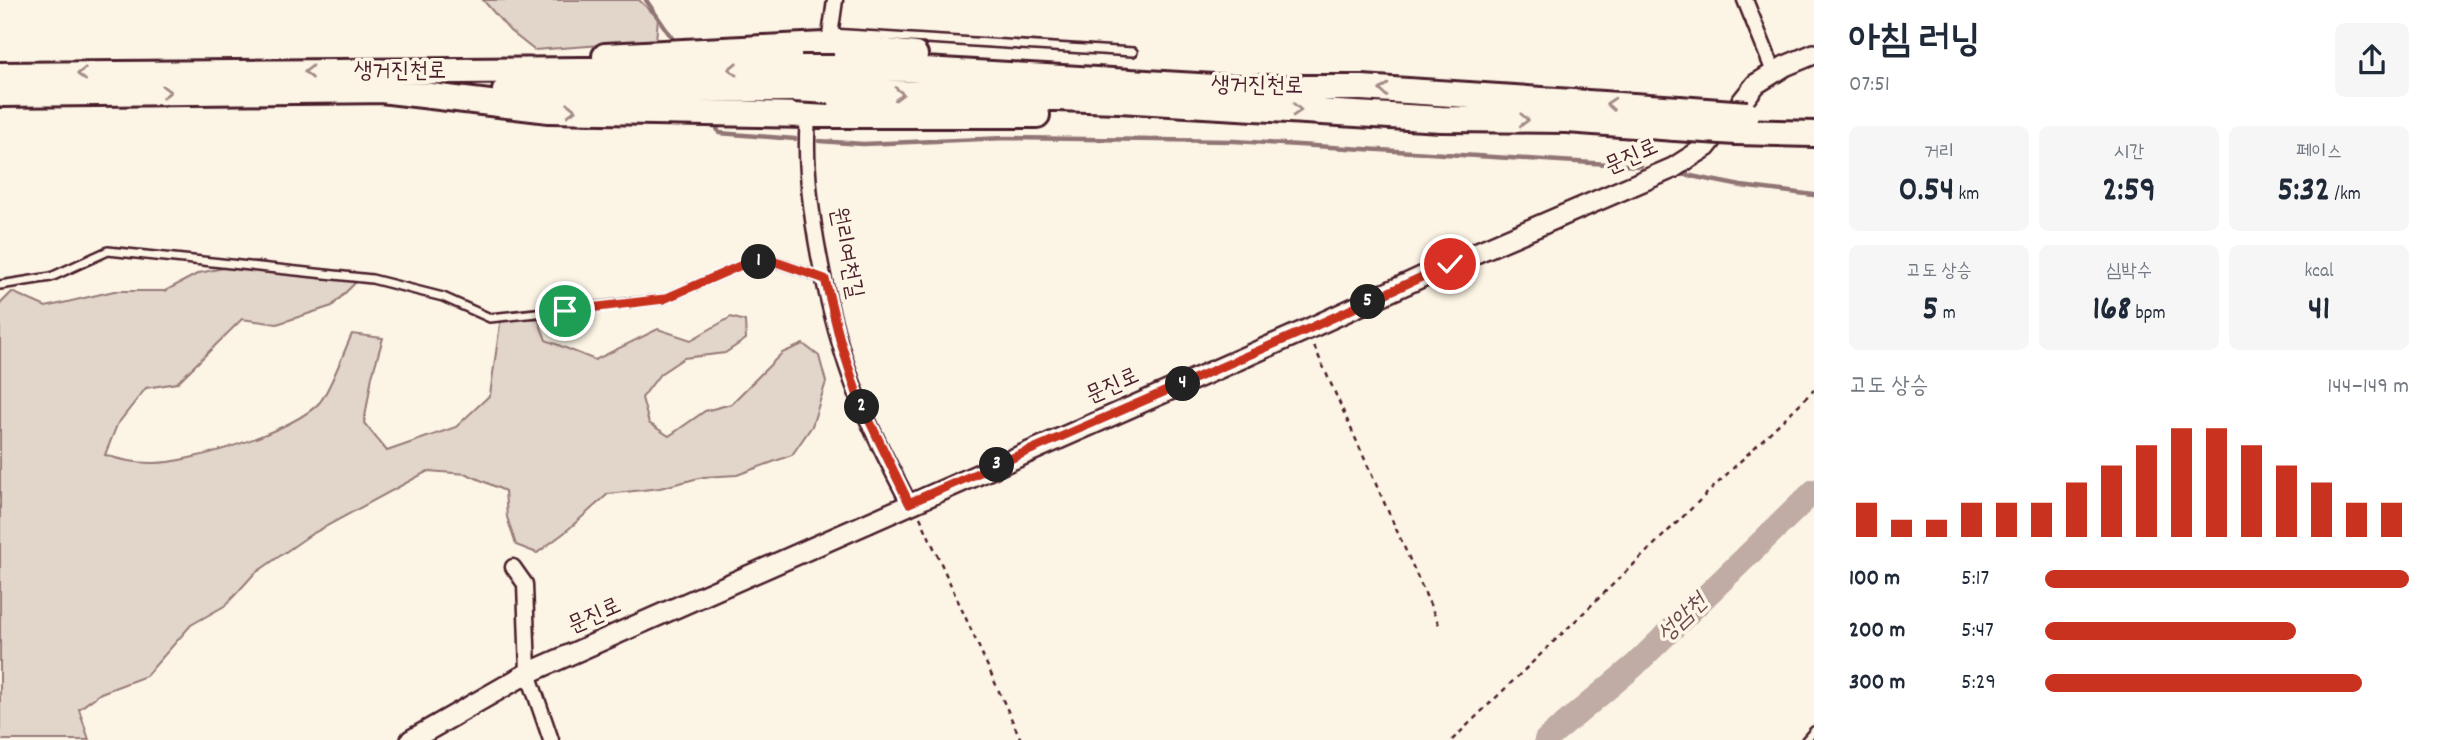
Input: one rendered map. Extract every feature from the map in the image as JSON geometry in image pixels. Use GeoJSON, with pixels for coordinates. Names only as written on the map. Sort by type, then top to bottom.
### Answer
{"type":"FeatureCollection","features":[{"type":"Feature","properties":{"kind":"highway"},"geometry":{"type":"LineString","coordinates":[[449,72],[561,58],[832,60]]}},
{"type":"Feature","properties":{"kind":"highway"},"geometry":{"type":"LineString","coordinates":[[798,79],[832,60]]}},
{"type":"Feature","properties":{"kind":"highway","name":"생거진천로"},"geometry":{"type":"LineString","coordinates":[[832,60],[908,69],[1231,88],[1362,88],[1677,118]]}},
{"type":"Feature","properties":{"kind":"highway","name":"생거진천로"},"geometry":{"type":"LineString","coordinates":[[832,60],[1191,105],[1441,119],[1677,118]]}},
{"type":"Feature","properties":{"kind":"highway","name":"생거진천로"},"geometry":{"type":"LineString","coordinates":[[0,75],[449,72],[798,79]]}},
{"type":"Feature","properties":{"kind":"highway","name":"생거진천로"},"geometry":{"type":"LineString","coordinates":[[0,94],[381,90],[798,79]]}},
{"type":"Feature","properties":{"kind":"highway"},"geometry":{"type":"LineString","coordinates":[[381,90],[549,110],[808,115],[1049,115],[1191,105]]}},
{"type":"Feature","properties":{"kind":"highway"},"geometry":{"type":"LineString","coordinates":[[1677,118],[1741,123],[1814,134]]}},
{"type":"Feature","properties":{"kind":"highway"},"geometry":{"type":"LineString","coordinates":[[1741,123],[1814,119]]}},
{"type":"Feature","properties":{"kind":"street","name":"원리여천길"},"geometry":{"type":"LineString","coordinates":[[835,0],[832,60],[812,91],[808,115],[810,192],[825,279],[858,397],[909,503]]}},
{"type":"Feature","properties":{"kind":"street"},"geometry":{"type":"LineString","coordinates":[[1745,0],[1774,72]]}},
{"type":"Feature","properties":{"kind":"street","name":"문진로"},"geometry":{"type":"LineString","coordinates":[[411,740],[528,673],[1450,264],[1674,168],[1706,147],[1756,84],[1774,72],[1814,54]]}},
{"type":"Feature","properties":{"kind":"street"},"geometry":{"type":"LineString","coordinates":[[513,567],[525,584],[528,673],[551,740]]}},
{"type":"Feature","properties":{"kind":"lane"},"geometry":{"type":"LineString","coordinates":[[832,60],[1133,52]]}},
{"type":"Feature","properties":{"kind":"lane"},"geometry":{"type":"LineString","coordinates":[[0,285],[51,277],[108,251],[372,279],[443,298],[490,318],[664,299],[744,264],[770,260],[825,279]]}},
{"type":"Feature","properties":{"kind":"lane"},"geometry":{"type":"LineString","coordinates":[[1806,740],[1814,731]]}},
{"type":"Feature","properties":{"kind":"path"},"geometry":{"type":"LineString","coordinates":[[1306,330],[1440,627]]}},
{"type":"Feature","properties":{"kind":"path"},"geometry":{"type":"LineString","coordinates":[[1452,740],[1814,390]]}},
{"type":"Feature","properties":{"kind":"path"},"geometry":{"type":"LineString","coordinates":[[909,503],[922,519],[1021,740]]}},
{"type":"Feature","properties":{"kind":"shaded area"},"geometry":{"type":"Polygon","coordinates":[[[483,0],[639,0],[658,18],[656,41],[534,50],[510,31],[483,0]]]}},
{"type":"Feature","properties":{"kind":"shaded area"},"geometry":{"type":"Polygon","coordinates":[[[257,261],[357,281],[332,306],[277,324],[242,319],[177,383],[146,388],[117,425],[105,455],[140,462],[169,462],[215,452],[289,423],[320,402],[352,334],[383,338],[372,376],[364,423],[387,451],[456,427],[490,395],[501,317],[538,319],[546,340],[595,360],[658,329],[691,340],[731,317],[745,321],[746,339],[725,353],[684,358],[660,374],[642,398],[649,423],[669,436],[705,411],[731,404],[782,353],[803,344],[819,356],[826,382],[812,426],[792,455],[737,475],[703,477],[660,488],[608,494],[537,553],[516,545],[507,517],[505,491],[467,474],[428,471],[310,535],[254,574],[226,605],[191,625],[146,676],[101,693],[79,709],[89,740],[0,740],[0,304],[12,292],[46,307],[114,291],[165,291],[199,273],[257,261]]]}},
{"type":"Feature","properties":{"kind":"waterway"},"geometry":{"type":"LineString","coordinates":[[646,0],[676,44]]}},
{"type":"Feature","properties":{"kind":"waterway"},"geometry":{"type":"LineString","coordinates":[[714,121],[719,133],[795,139]]}},
{"type":"Feature","properties":{"kind":"waterway"},"geometry":{"type":"LineString","coordinates":[[819,141],[863,144],[1006,138],[1234,141],[1641,166]]}},
{"type":"Feature","properties":{"kind":"waterway"},"geometry":{"type":"LineString","coordinates":[[1676,173],[1741,186],[1814,195]]}},
{"type":"Feature","properties":{"kind":"waterway","name":"성암천"},"geometry":{"type":"LineString","coordinates":[[1546,740],[1634,666],[1814,491]]}},
{"type":"Feature","properties":{"kind":"route"},"geometry":{"type":"LineString","coordinates":[[565,311],[664,299],[744,264],[770,260],[825,279],[858,397],[909,503],[1306,330],[1450,264]]}}]}
